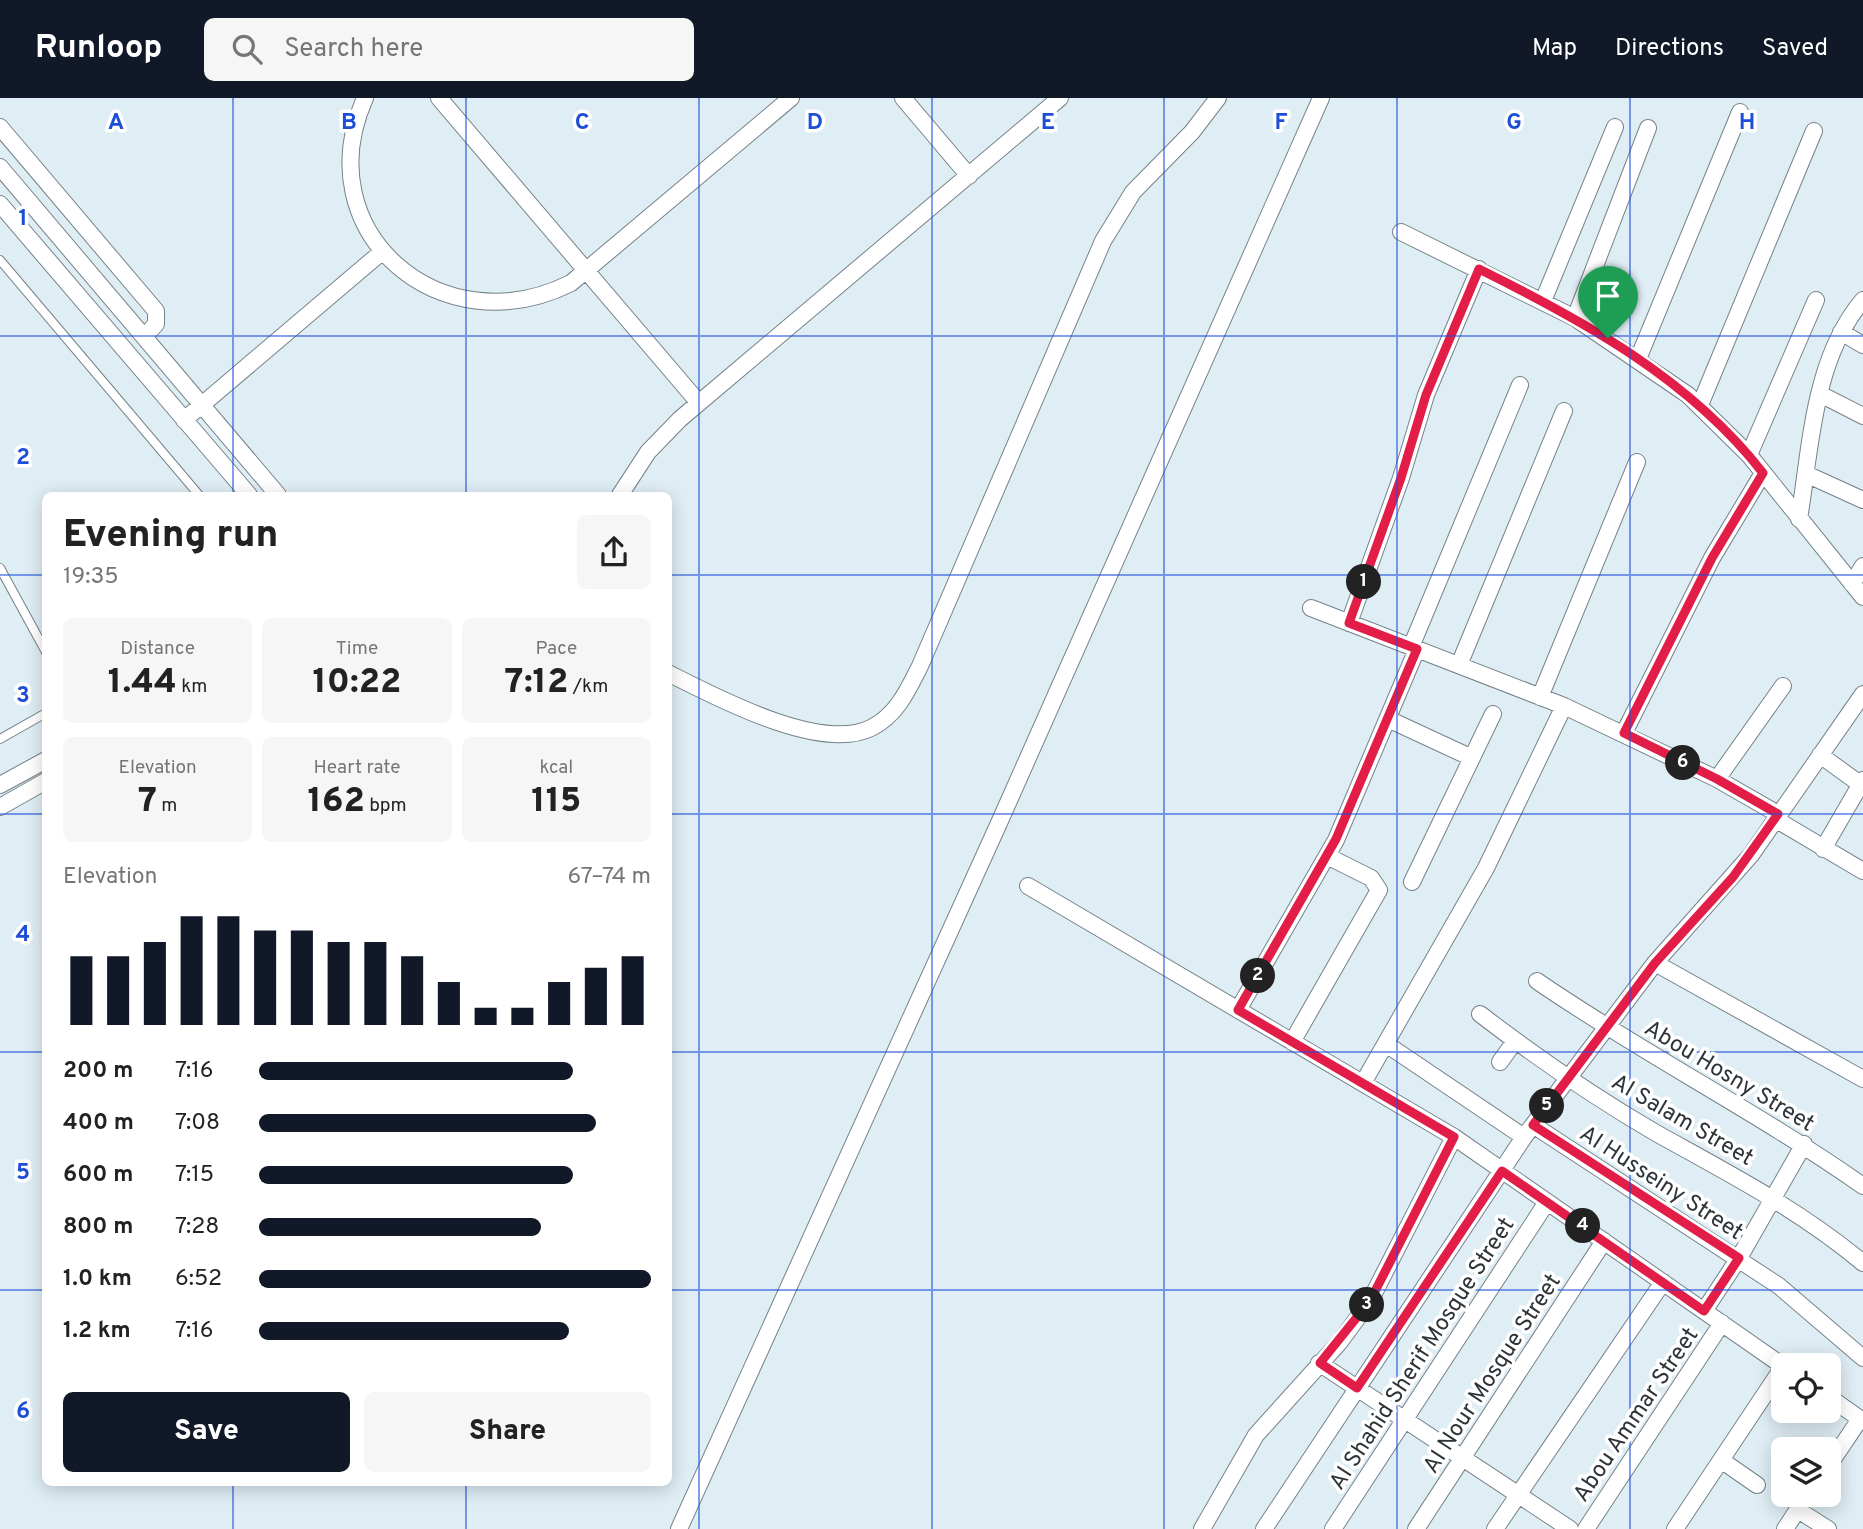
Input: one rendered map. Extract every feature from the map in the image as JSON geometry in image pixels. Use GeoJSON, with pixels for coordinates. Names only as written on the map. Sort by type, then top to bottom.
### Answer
{"type":"FeatureCollection","features":[{"type":"Feature","properties":{"kind":"street"},"geometry":{"type":"LineString","coordinates":[[365,98],[352,136],[353,185],[359,209],[383,251],[397,266],[432,290],[461,300],[492,304],[533,299],[552,293],[588,271],[791,98]]}},
{"type":"Feature","properties":{"kind":"street"},"geometry":{"type":"LineString","coordinates":[[439,98],[699,403]]}},
{"type":"Feature","properties":{"kind":"street"},"geometry":{"type":"LineString","coordinates":[[903,98],[969,176]]}},
{"type":"Feature","properties":{"kind":"street"},"geometry":{"type":"LineString","coordinates":[[622,492],[648,452],[699,403],[1060,98]]}},
{"type":"Feature","properties":{"kind":"street"},"geometry":{"type":"LineString","coordinates":[[672,675],[784,724],[817,732],[849,735],[872,728],[891,713],[905,698],[920,666],[1102,241],[1133,192],[1192,132],[1218,98]]}},
{"type":"Feature","properties":{"kind":"street"},"geometry":{"type":"LineString","coordinates":[[679,1529],[999,823],[1321,98]]}},
{"type":"Feature","properties":{"kind":"street"},"geometry":{"type":"LineString","coordinates":[[1638,359],[1740,113]]}},
{"type":"Feature","properties":{"kind":"street"},"geometry":{"type":"LineString","coordinates":[[0,127],[156,311],[156,324],[144,337]]}},
{"type":"Feature","properties":{"kind":"street"},"geometry":{"type":"LineString","coordinates":[[1543,301],[1615,127]]}},
{"type":"Feature","properties":{"kind":"street"},"geometry":{"type":"LineString","coordinates":[[1575,318],[1648,128]]}},
{"type":"Feature","properties":{"kind":"street"},"geometry":{"type":"LineString","coordinates":[[1700,405],[1814,131]]}},
{"type":"Feature","properties":{"kind":"street"},"geometry":{"type":"LineString","coordinates":[[0,167],[275,492]]}},
{"type":"Feature","properties":{"kind":"street"},"geometry":{"type":"LineString","coordinates":[[0,204],[245,492]]}},
{"type":"Feature","properties":{"kind":"street"},"geometry":{"type":"LineString","coordinates":[[1401,232],[1575,318],[1638,359],[1700,405],[1749,455],[1863,597]]}},
{"type":"Feature","properties":{"kind":"street"},"geometry":{"type":"LineString","coordinates":[[184,420],[383,251]]}},
{"type":"Feature","properties":{"kind":"street"},"geometry":{"type":"LineString","coordinates":[[1349,623],[1401,478],[1426,395],[1479,269]]}},
{"type":"Feature","properties":{"kind":"street"},"geometry":{"type":"LineString","coordinates":[[1749,455],[1816,300]]}},
{"type":"Feature","properties":{"kind":"street"},"geometry":{"type":"LineString","coordinates":[[1799,519],[1825,370],[1841,332],[1863,300]]}},
{"type":"Feature","properties":{"kind":"street"},"geometry":{"type":"LineString","coordinates":[[1841,332],[1863,345]]}},
{"type":"Feature","properties":{"kind":"street"},"geometry":{"type":"LineString","coordinates":[[1238,1010],[1327,856],[1388,719],[1520,384]]}},
{"type":"Feature","properties":{"kind":"street"},"geometry":{"type":"LineString","coordinates":[[1820,394],[1863,416]]}},
{"type":"Feature","properties":{"kind":"street"},"geometry":{"type":"LineString","coordinates":[[1459,665],[1564,411]]}},
{"type":"Feature","properties":{"kind":"street"},"geometry":{"type":"LineString","coordinates":[[1540,697],[1637,462]]}},
{"type":"Feature","properties":{"kind":"street"},"geometry":{"type":"LineString","coordinates":[[1624,733],[1712,558],[1763,473]]}},
{"type":"Feature","properties":{"kind":"street"},"geometry":{"type":"LineString","coordinates":[[1806,474],[1863,500]]}},
{"type":"Feature","properties":{"kind":"street"},"geometry":{"type":"LineString","coordinates":[[1852,584],[1863,566]]}},
{"type":"Feature","properties":{"kind":"street"},"geometry":{"type":"LineString","coordinates":[[1311,608],[1564,706],[1624,733],[1717,779],[1823,849],[1863,871]]}},
{"type":"Feature","properties":{"kind":"street"},"geometry":{"type":"LineString","coordinates":[[1717,779],[1783,686]]}},
{"type":"Feature","properties":{"kind":"street"},"geometry":{"type":"LineString","coordinates":[[1264,1529],[1529,1131],[1655,963],[1733,877],[1863,694]]}},
{"type":"Feature","properties":{"kind":"street"},"geometry":{"type":"LineString","coordinates":[[1363,1083],[1486,868],[1564,706]]}},
{"type":"Feature","properties":{"kind":"street"},"geometry":{"type":"LineString","coordinates":[[1412,882],[1493,714]]}},
{"type":"Feature","properties":{"kind":"street"},"geometry":{"type":"LineString","coordinates":[[1388,719],[1472,758]]}},
{"type":"Feature","properties":{"kind":"street"},"geometry":{"type":"LineString","coordinates":[[1820,755],[1862,782],[1823,849]]}},
{"type":"Feature","properties":{"kind":"street"},"geometry":{"type":"LineString","coordinates":[[0,785],[42,762]]}},
{"type":"Feature","properties":{"kind":"street"},"geometry":{"type":"LineString","coordinates":[[0,807],[42,783]]}},
{"type":"Feature","properties":{"kind":"street"},"geometry":{"type":"LineString","coordinates":[[1292,1042],[1379,890],[1371,878],[1327,856]]}},
{"type":"Feature","properties":{"kind":"street"},"geometry":{"type":"LineString","coordinates":[[1028,887],[1454,1137],[1771,1358]]}},
{"type":"Feature","properties":{"kind":"street"},"geometry":{"type":"LineString","coordinates":[[1655,963],[1863,1079]]}},
{"type":"Feature","properties":{"kind":"street","name":"Abou Hosny Street"},"geometry":{"type":"LineString","coordinates":[[1537,981],[1605,1028],[1804,1144],[1863,1186]]}},
{"type":"Feature","properties":{"kind":"street","name":"Al Salam Street"},"geometry":{"type":"LineString","coordinates":[[1480,1014],[1515,1041],[1631,1118],[1818,1227],[1863,1263]]}},
{"type":"Feature","properties":{"kind":"street"},"geometry":{"type":"LineString","coordinates":[[1500,1062],[1515,1041]]}},
{"type":"Feature","properties":{"kind":"street","name":"Al Husseiny Street"},"geometry":{"type":"LineString","coordinates":[[1386,1044],[1739,1258],[1787,1292],[1863,1358]]}},
{"type":"Feature","properties":{"kind":"street"},"geometry":{"type":"LineString","coordinates":[[1202,1529],[1256,1436],[1370,1301],[1454,1137]]}},
{"type":"Feature","properties":{"kind":"street"},"geometry":{"type":"LineString","coordinates":[[1704,1311],[1739,1258],[1804,1144]]}},
{"type":"Feature","properties":{"kind":"street","name":"Al Shahid Sherif Mosque Street"},"geometry":{"type":"LineString","coordinates":[[1333,1529],[1547,1202]]}},
{"type":"Feature","properties":{"kind":"street","name":"Al Nour Mosque Street"},"geometry":{"type":"LineString","coordinates":[[1416,1529],[1604,1241]]}},
{"type":"Feature","properties":{"kind":"street"},"geometry":{"type":"LineString","coordinates":[[1495,1529],[1662,1282]]}},
{"type":"Feature","properties":{"kind":"street","name":"Abou Ammar Street"},"geometry":{"type":"LineString","coordinates":[[1586,1529],[1722,1323]]}},
{"type":"Feature","properties":{"kind":"street"},"geometry":{"type":"LineString","coordinates":[[1320,1363],[1570,1529]]}},
{"type":"Feature","properties":{"kind":"street"},"geometry":{"type":"LineString","coordinates":[[1675,1529],[1771,1384]]}},
{"type":"Feature","properties":{"kind":"street"},"geometry":{"type":"LineString","coordinates":[[1841,1405],[1862,1420],[1841,1449]]}},
{"type":"Feature","properties":{"kind":"street"},"geometry":{"type":"LineString","coordinates":[[1721,1460],[1757,1485]]}},
{"type":"Feature","properties":{"kind":"street"},"geometry":{"type":"LineString","coordinates":[[1785,1529],[1799,1507]]}},
{"type":"Feature","properties":{"kind":"street"},"geometry":{"type":"LineString","coordinates":[[1797,1510],[1828,1529]]}},
{"type":"Feature","properties":{"kind":"lane"},"geometry":{"type":"LineString","coordinates":[[0,260],[196,492]]}},
{"type":"Feature","properties":{"kind":"lane"},"geometry":{"type":"LineString","coordinates":[[0,568],[42,645]]}},
{"type":"Feature","properties":{"kind":"lane"},"geometry":{"type":"LineString","coordinates":[[0,739],[42,715]]}},
{"type":"Feature","properties":{"kind":"route"},"geometry":{"type":"LineString","coordinates":[[1479,269],[1608,338],[1700,405],[1725,428],[1763,473],[1712,558],[1624,733],[1717,779],[1778,814],[1733,877],[1655,963],[1533,1125],[1739,1258],[1704,1311],[1502,1171],[1357,1388],[1320,1363],[1339,1343],[1370,1301],[1454,1137],[1238,1010],[1336,839],[1417,649],[1349,623],[1401,478],[1426,395],[1479,269]]}}]}
